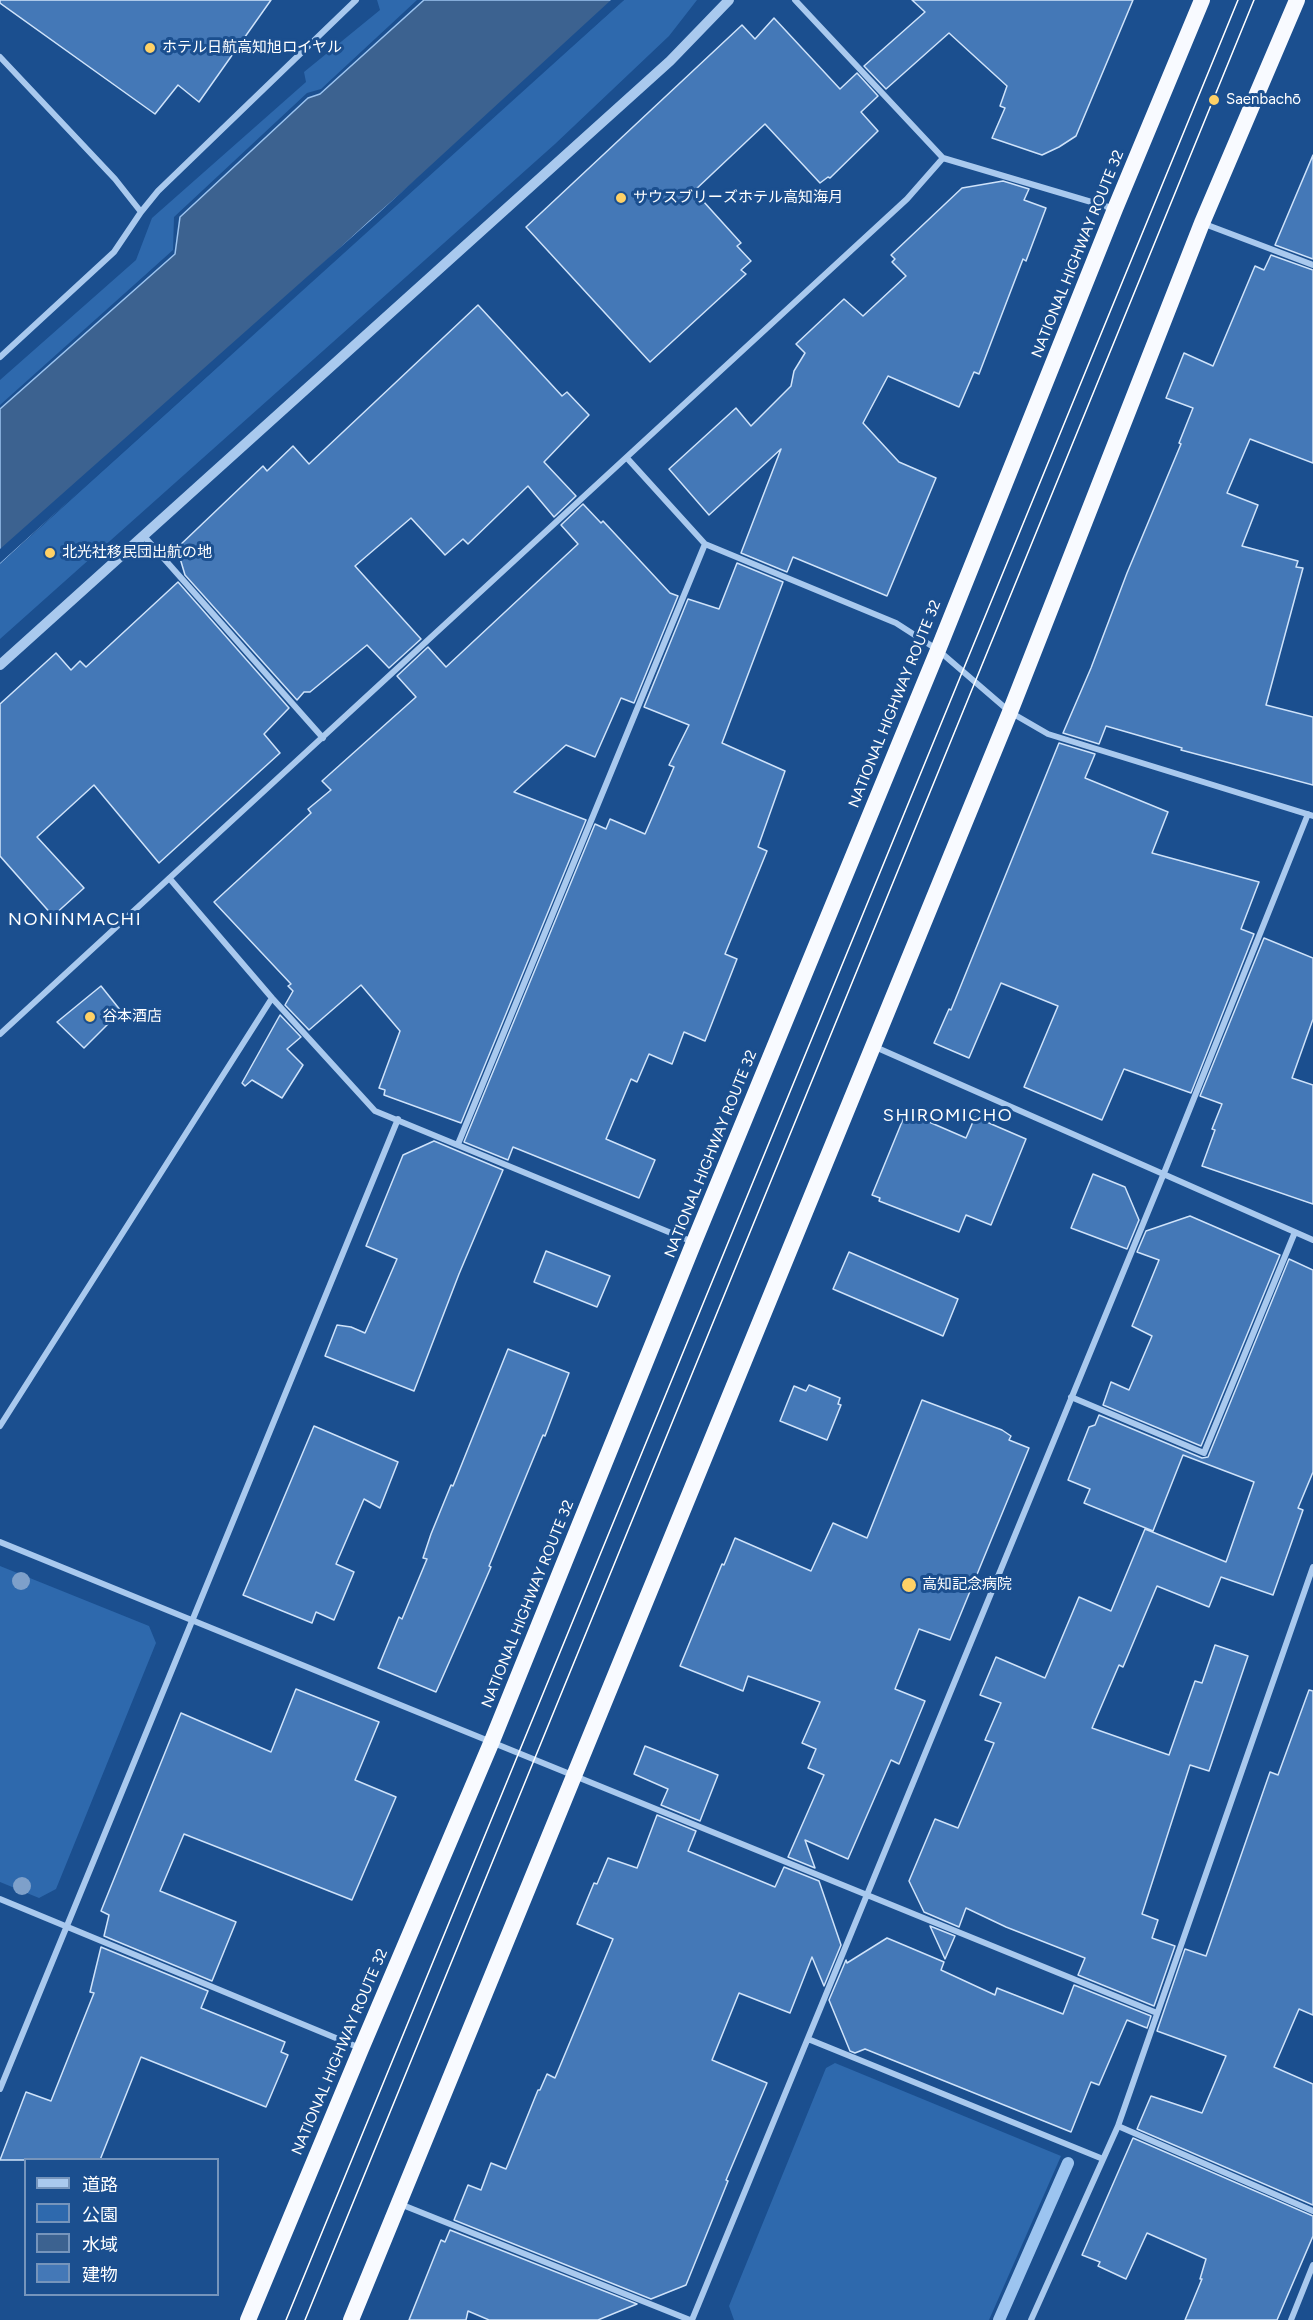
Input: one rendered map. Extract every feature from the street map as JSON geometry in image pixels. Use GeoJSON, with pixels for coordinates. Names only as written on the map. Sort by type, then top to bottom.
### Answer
{"type":"FeatureCollection","features":[{"type":"Feature","properties":{"kind":"highway","name":"NATIONAL HIGHWAY ROUTE 32"},"geometry":{"type":"LineString","coordinates":[[248,2320],[492,1741],[1202,0]]}},
{"type":"Feature","properties":{"kind":"highway"},"geometry":{"type":"LineString","coordinates":[[351,2320],[1010,712],[1202,223],[1297,0]]}},
{"type":"Feature","properties":{"kind":"street"},"geometry":{"type":"LineString","coordinates":[[0,357],[114,252],[158,191],[356,0]]}},
{"type":"Feature","properties":{"kind":"street"},"geometry":{"type":"LineString","coordinates":[[0,665],[670,61],[729,0]]}},
{"type":"Feature","properties":{"kind":"street"},"geometry":{"type":"LineString","coordinates":[[795,0],[944,158],[1115,209]]}},
{"type":"Feature","properties":{"kind":"street"},"geometry":{"type":"LineString","coordinates":[[0,57],[115,179],[141,212]]}},
{"type":"Feature","properties":{"kind":"street"},"geometry":{"type":"LineString","coordinates":[[0,1034],[627,458],[906,199],[944,158]]}},
{"type":"Feature","properties":{"kind":"street"},"geometry":{"type":"LineString","coordinates":[[1202,223],[1313,265]]}},
{"type":"Feature","properties":{"kind":"street"},"geometry":{"type":"LineString","coordinates":[[399,2204],[691,2320],[1311,815],[1059,739],[1010,712],[938,650],[896,622],[705,544],[627,458]]}},
{"type":"Feature","properties":{"kind":"street"},"geometry":{"type":"LineString","coordinates":[[143,535],[323,738]]}},
{"type":"Feature","properties":{"kind":"street"},"geometry":{"type":"LineString","coordinates":[[458,1144],[705,544]]}},
{"type":"Feature","properties":{"kind":"street"},"geometry":{"type":"LineString","coordinates":[[170,879],[272,998],[375,1110],[694,1242]]}},
{"type":"Feature","properties":{"kind":"street"},"geometry":{"type":"LineString","coordinates":[[0,1426],[272,998]]}},
{"type":"Feature","properties":{"kind":"street"},"geometry":{"type":"LineString","coordinates":[[873,1045],[1313,1240]]}},
{"type":"Feature","properties":{"kind":"street"},"geometry":{"type":"LineString","coordinates":[[0,2089],[398,1119]]}},
{"type":"Feature","properties":{"kind":"street"},"geometry":{"type":"LineString","coordinates":[[1071,1397],[1204,1453],[1295,1232]]}},
{"type":"Feature","properties":{"kind":"street"},"geometry":{"type":"LineString","coordinates":[[0,1542],[1157,2013]]}},
{"type":"Feature","properties":{"kind":"street"},"geometry":{"type":"LineString","coordinates":[[1031,2320],[1118,2126],[1313,1567]]}},
{"type":"Feature","properties":{"kind":"street"},"geometry":{"type":"LineString","coordinates":[[0,1899],[361,2049]]}},
{"type":"Feature","properties":{"kind":"street"},"geometry":{"type":"LineString","coordinates":[[808,2039],[1102,2160]]}},
{"type":"Feature","properties":{"kind":"street"},"geometry":{"type":"LineString","coordinates":[[1118,2126],[1313,2211]]}},
{"type":"Feature","properties":{"kind":"street"},"geometry":{"type":"LineString","coordinates":[[1291,2320],[1313,2265]]}},
{"type":"Feature","properties":{"kind":"green space"},"geometry":{"type":"Polygon","coordinates":[[[377,0],[417,0],[321,89],[307,93],[174,217],[173,250],[0,405],[0,380],[136,260],[152,218],[306,82],[304,72],[380,10],[377,0]]]}},
{"type":"Feature","properties":{"kind":"green space"},"geometry":{"type":"Polygon","coordinates":[[[624,0],[697,0],[669,36],[555,144],[0,639],[0,564],[624,0]]]}},
{"type":"Feature","properties":{"kind":"green space"},"geometry":{"type":"Polygon","coordinates":[[[0,1566],[149,1626],[156,1643],[56,1889],[39,1898],[0,1882],[0,1566]]]}},
{"type":"Feature","properties":{"kind":"green space"},"geometry":{"type":"Polygon","coordinates":[[[835,2063],[1061,2156],[989,2320],[734,2320],[729,2306],[826,2068],[835,2063]]]}},
{"type":"Feature","properties":{"kind":"water"},"geometry":{"type":"Polygon","coordinates":[[[424,0],[622,0],[370,221],[0,563],[0,409],[175,254],[180,217],[308,98],[320,94],[424,0]]]}},
{"type":"Feature","properties":{"kind":"pier"},"geometry":{"type":"Polygon","coordinates":[[[611,0],[624,0],[372,223],[191,391],[0,563],[0,549],[370,221],[611,0]]]}},
{"type":"Feature","properties":{"kind":"building","name":"ホテル日航高知旭ロイヤル"},"geometry":{"type":"Polygon","coordinates":[[[0,0],[271,0],[199,102],[178,85],[155,114],[0,3],[0,0]]]}},
{"type":"Feature","properties":{"kind":"building"},"geometry":{"type":"Polygon","coordinates":[[[912,0],[1133,0],[1076,136],[1042,155],[992,138],[1005,108],[1000,106],[1007,86],[949,33],[886,89],[864,66],[925,12],[912,0]]]}},
{"type":"Feature","properties":{"kind":"building"},"geometry":{"type":"Polygon","coordinates":[[[774,18],[840,89],[857,73],[878,96],[861,112],[878,131],[830,178],[820,183],[765,124],[694,191],[741,243],[737,246],[751,261],[741,270],[746,274],[650,362],[526,227],[742,25],[755,39],[774,18]]]}},
{"type":"Feature","properties":{"kind":"building"},"geometry":{"type":"Polygon","coordinates":[[[1313,155],[1313,259],[1275,245],[1313,155]]]}},
{"type":"Feature","properties":{"kind":"building"},"geometry":{"type":"Polygon","coordinates":[[[1003,181],[1029,189],[1024,200],[1046,208],[1026,261],[1023,259],[979,374],[974,372],[959,407],[888,376],[863,423],[899,462],[936,478],[887,596],[793,557],[787,572],[741,553],[781,449],[709,515],[669,469],[736,408],[751,426],[791,386],[794,371],[805,353],[796,344],[844,299],[863,316],[906,276],[892,262],[895,259],[891,255],[962,188],[1003,181]]]}},
{"type":"Feature","properties":{"kind":"building"},"geometry":{"type":"Polygon","coordinates":[[[1271,255],[1313,270],[1313,463],[1250,439],[1227,493],[1258,505],[1242,546],[1298,561],[1296,567],[1303,568],[1266,705],[1313,717],[1313,785],[1181,750],[1182,748],[1106,726],[1099,744],[1063,733],[1181,444],[1179,443],[1193,408],[1166,398],[1184,353],[1213,366],[1255,266],[1264,270],[1271,255]]]}},
{"type":"Feature","properties":{"kind":"building"},"geometry":{"type":"Polygon","coordinates":[[[478,305],[562,396],[567,392],[589,415],[544,462],[576,496],[554,517],[528,486],[468,544],[463,539],[445,555],[411,518],[355,566],[421,639],[389,668],[367,645],[310,692],[304,692],[297,700],[185,575],[177,548],[263,466],[267,471],[293,446],[309,464],[478,305]]]}},
{"type":"Feature","properties":{"kind":"building"},"geometry":{"type":"Polygon","coordinates":[[[583,504],[601,523],[603,521],[670,593],[678,596],[634,703],[621,698],[595,757],[566,745],[514,792],[586,820],[461,1123],[384,1095],[385,1090],[379,1088],[400,1031],[361,985],[309,1030],[285,1005],[293,991],[288,986],[291,984],[214,902],[311,813],[308,809],[331,790],[322,781],[416,697],[397,676],[428,647],[446,667],[578,544],[561,525],[583,504]]]}},
{"type":"Feature","properties":{"kind":"building"},"geometry":{"type":"Polygon","coordinates":[[[737,563],[783,582],[722,743],[785,771],[758,847],[767,851],[725,954],[737,959],[705,1041],[684,1032],[672,1064],[649,1054],[637,1082],[631,1079],[606,1139],[655,1160],[639,1198],[513,1147],[508,1160],[464,1142],[595,824],[606,829],[610,819],[645,834],[674,767],[669,765],[689,725],[644,707],[688,599],[719,609],[737,563]]]}},
{"type":"Feature","properties":{"kind":"building"},"geometry":{"type":"Polygon","coordinates":[[[178,582],[289,708],[264,734],[280,753],[159,863],[94,785],[37,837],[84,888],[53,916],[0,856],[0,704],[56,653],[71,670],[80,661],[86,667],[178,582]]]}},
{"type":"Feature","properties":{"kind":"building"},"geometry":{"type":"Polygon","coordinates":[[[1059,743],[1095,754],[1085,778],[1168,812],[1152,853],[1259,882],[1241,929],[1254,934],[1191,1093],[1124,1069],[1102,1120],[1024,1087],[1058,1006],[1001,983],[969,1058],[934,1043],[949,1009],[951,1010],[1059,743]]]}},
{"type":"Feature","properties":{"kind":"building"},"geometry":{"type":"Polygon","coordinates":[[[1264,938],[1313,958],[1313,1019],[1292,1078],[1313,1085],[1313,1204],[1202,1166],[1215,1130],[1212,1129],[1222,1104],[1200,1096],[1264,938]]]}},
{"type":"Feature","properties":{"kind":"building","name":"谷本酒店"},"geometry":{"type":"Polygon","coordinates":[[[101,986],[121,1011],[84,1048],[57,1022],[101,986]]]}},
{"type":"Feature","properties":{"kind":"building"},"geometry":{"type":"Polygon","coordinates":[[[280,1015],[301,1037],[287,1049],[303,1065],[282,1098],[252,1080],[245,1086],[242,1083],[280,1015]]]}},
{"type":"Feature","properties":{"kind":"building"},"geometry":{"type":"Polygon","coordinates":[[[906,1112],[966,1138],[975,1117],[1026,1139],[991,1225],[966,1215],[959,1232],[879,1201],[880,1198],[872,1195],[906,1112]]]}},
{"type":"Feature","properties":{"kind":"building"},"geometry":{"type":"Polygon","coordinates":[[[434,1141],[503,1170],[459,1274],[414,1391],[325,1356],[337,1325],[351,1327],[365,1333],[397,1259],[366,1246],[403,1155],[434,1141]]]}},
{"type":"Feature","properties":{"kind":"building"},"geometry":{"type":"Polygon","coordinates":[[[1093,1174],[1125,1187],[1139,1220],[1127,1249],[1071,1228],[1093,1174]]]}},
{"type":"Feature","properties":{"kind":"building"},"geometry":{"type":"Polygon","coordinates":[[[1190,1216],[1280,1255],[1201,1446],[1103,1405],[1111,1382],[1129,1390],[1152,1336],[1132,1326],[1159,1260],[1137,1252],[1146,1231],[1190,1216]]]}},
{"type":"Feature","properties":{"kind":"building"},"geometry":{"type":"Polygon","coordinates":[[[546,1251],[610,1276],[597,1307],[534,1282],[546,1251]]]}},
{"type":"Feature","properties":{"kind":"building"},"geometry":{"type":"Polygon","coordinates":[[[849,1252],[958,1299],[943,1336],[833,1289],[849,1252]]]}},
{"type":"Feature","properties":{"kind":"building"},"geometry":{"type":"Polygon","coordinates":[[[1289,1259],[1313,1270],[1313,1472],[1298,1508],[1303,1510],[1273,1595],[1221,1577],[1209,1607],[1157,1586],[1123,1667],[1119,1665],[1092,1728],[1169,1755],[1195,1681],[1202,1683],[1215,1645],[1248,1656],[1209,1771],[1190,1765],[1142,1914],[1158,1920],[1152,1938],[1175,1946],[1154,2006],[1078,1975],[1085,1958],[1006,1927],[966,1908],[959,1927],[924,1912],[909,1881],[935,1819],[958,1828],[994,1743],[985,1740],[1001,1703],[980,1695],[996,1657],[1045,1678],[1079,1597],[1111,1611],[1145,1529],[1226,1562],[1254,1482],[1183,1455],[1153,1531],[1084,1503],[1090,1489],[1068,1480],[1089,1427],[1095,1425],[1099,1415],[1202,1458],[1208,1457],[1289,1259]]]}},
{"type":"Feature","properties":{"kind":"building"},"geometry":{"type":"Polygon","coordinates":[[[508,1349],[569,1373],[545,1436],[543,1435],[489,1566],[491,1567],[436,1692],[378,1668],[427,1559],[423,1558],[431,1534],[451,1485],[453,1486],[508,1349]]]}},
{"type":"Feature","properties":{"kind":"building"},"geometry":{"type":"Polygon","coordinates":[[[809,1385],[840,1398],[838,1404],[841,1405],[827,1440],[780,1421],[794,1386],[806,1391],[809,1385]]]}},
{"type":"Feature","properties":{"kind":"building","name":"高知記念病院"},"geometry":{"type":"Polygon","coordinates":[[[922,1400],[1002,1430],[1011,1436],[1009,1440],[1029,1448],[950,1640],[919,1629],[895,1689],[925,1701],[899,1764],[891,1760],[848,1859],[805,1840],[815,1868],[788,1857],[824,1775],[808,1768],[816,1749],[802,1743],[820,1702],[748,1676],[743,1691],[680,1666],[735,1538],[811,1571],[833,1523],[867,1538],[922,1400]]]}},
{"type":"Feature","properties":{"kind":"building"},"geometry":{"type":"Polygon","coordinates":[[[314,1426],[398,1462],[380,1508],[364,1499],[336,1564],[354,1572],[334,1620],[316,1612],[312,1623],[243,1595],[314,1426]]]}},
{"type":"Feature","properties":{"kind":"building"},"geometry":{"type":"Polygon","coordinates":[[[296,1689],[379,1722],[355,1780],[396,1797],[352,1900],[184,1834],[160,1891],[236,1922],[212,1981],[104,1936],[109,1915],[101,1911],[181,1713],[271,1752],[296,1689]]]}},
{"type":"Feature","properties":{"kind":"building"},"geometry":{"type":"Polygon","coordinates":[[[1309,1690],[1313,1691],[1313,2015],[1299,2009],[1274,2067],[1313,2084],[1313,2205],[1137,2129],[1151,2096],[1202,2113],[1226,2056],[1157,2031],[1185,1949],[1206,1956],[1270,1772],[1278,1775],[1309,1690]]]}},
{"type":"Feature","properties":{"kind":"building"},"geometry":{"type":"Polygon","coordinates":[[[645,1746],[718,1775],[700,1821],[661,1805],[668,1789],[634,1774],[645,1746]]]}},
{"type":"Feature","properties":{"kind":"building"},"geometry":{"type":"Polygon","coordinates":[[[657,1815],[696,1831],[688,1851],[775,1887],[784,1867],[819,1881],[841,1945],[824,1986],[812,1957],[790,2013],[739,1993],[712,2060],[767,2083],[726,2180],[728,2181],[686,2285],[651,2299],[454,2220],[468,2185],[481,2190],[491,2163],[506,2169],[538,2090],[547,2074],[555,2078],[613,1939],[577,1924],[594,1883],[597,1884],[608,1858],[637,1868],[657,1815]]]}},
{"type":"Feature","properties":{"kind":"building"},"geometry":{"type":"Polygon","coordinates":[[[930,1926],[955,1936],[945,1959],[930,1926]]]}},
{"type":"Feature","properties":{"kind":"building"},"geometry":{"type":"Polygon","coordinates":[[[887,1938],[944,1962],[941,1970],[995,1995],[997,1988],[1063,2014],[1074,1985],[1151,2016],[1147,2028],[1127,2020],[1099,2085],[1091,2082],[1071,2132],[865,2049],[855,2053],[850,2051],[829,2000],[846,1960],[847,1963],[887,1938]]]}},
{"type":"Feature","properties":{"kind":"building"},"geometry":{"type":"Polygon","coordinates":[[[101,1947],[208,1991],[201,2008],[285,2042],[281,2052],[288,2055],[266,2107],[141,2057],[101,2158],[0,2160],[26,2092],[51,2101],[94,1993],[90,1992],[101,1947]]]}},
{"type":"Feature","properties":{"kind":"building"},"geometry":{"type":"Polygon","coordinates":[[[1133,2138],[1313,2216],[1313,2236],[1277,2320],[1185,2320],[1202,2279],[1200,2279],[1206,2259],[1147,2233],[1126,2279],[1098,2266],[1100,2262],[1082,2255],[1133,2138]]]}},
{"type":"Feature","properties":{"kind":"building"},"geometry":{"type":"Polygon","coordinates":[[[450,2230],[637,2304],[598,2320],[489,2320],[468,2311],[466,2320],[409,2320],[441,2240],[445,2242],[450,2230]]]}},
{"type":"Feature","properties":{"kind":"waterway"},"geometry":{"type":"LineString","coordinates":[[999,2320],[1068,2163]]}},
{"type":"Feature","properties":{"kind":"tram line"},"geometry":{"type":"LineString","coordinates":[[286,2320],[1238,0]]}},
{"type":"Feature","properties":{"kind":"tram line"},"geometry":{"type":"LineString","coordinates":[[305,2320],[1254,0]]}},
{"type":"Feature","properties":{"kind":"place","name":"ホテル日航高知旭ロイヤル"},"geometry":{"type":"Point","coordinates":[150,48]}},
{"type":"Feature","properties":{"kind":"place","name":"Saenbachō"},"geometry":{"type":"Point","coordinates":[1214,100]}},
{"type":"Feature","properties":{"kind":"place","name":"サウスブリーズホテル高知海月"},"geometry":{"type":"Point","coordinates":[621,198]}},
{"type":"Feature","properties":{"kind":"place","name":"北光社移民団出航の地"},"geometry":{"type":"Point","coordinates":[50,553]}},
{"type":"Feature","properties":{"kind":"place","name":"谷本酒店"},"geometry":{"type":"Point","coordinates":[90,1017]}},
{"type":"Feature","properties":{"kind":"place","name":"高知記念病院"},"geometry":{"type":"Point","coordinates":[909,1585]}},
{"type":"Feature","properties":{"kind":"district","name":"NONINMACHI"},"geometry":{"type":"Point","coordinates":[75,920]}},
{"type":"Feature","properties":{"kind":"district","name":"SHIROMICHO"},"geometry":{"type":"Point","coordinates":[948,1116]}}]}
